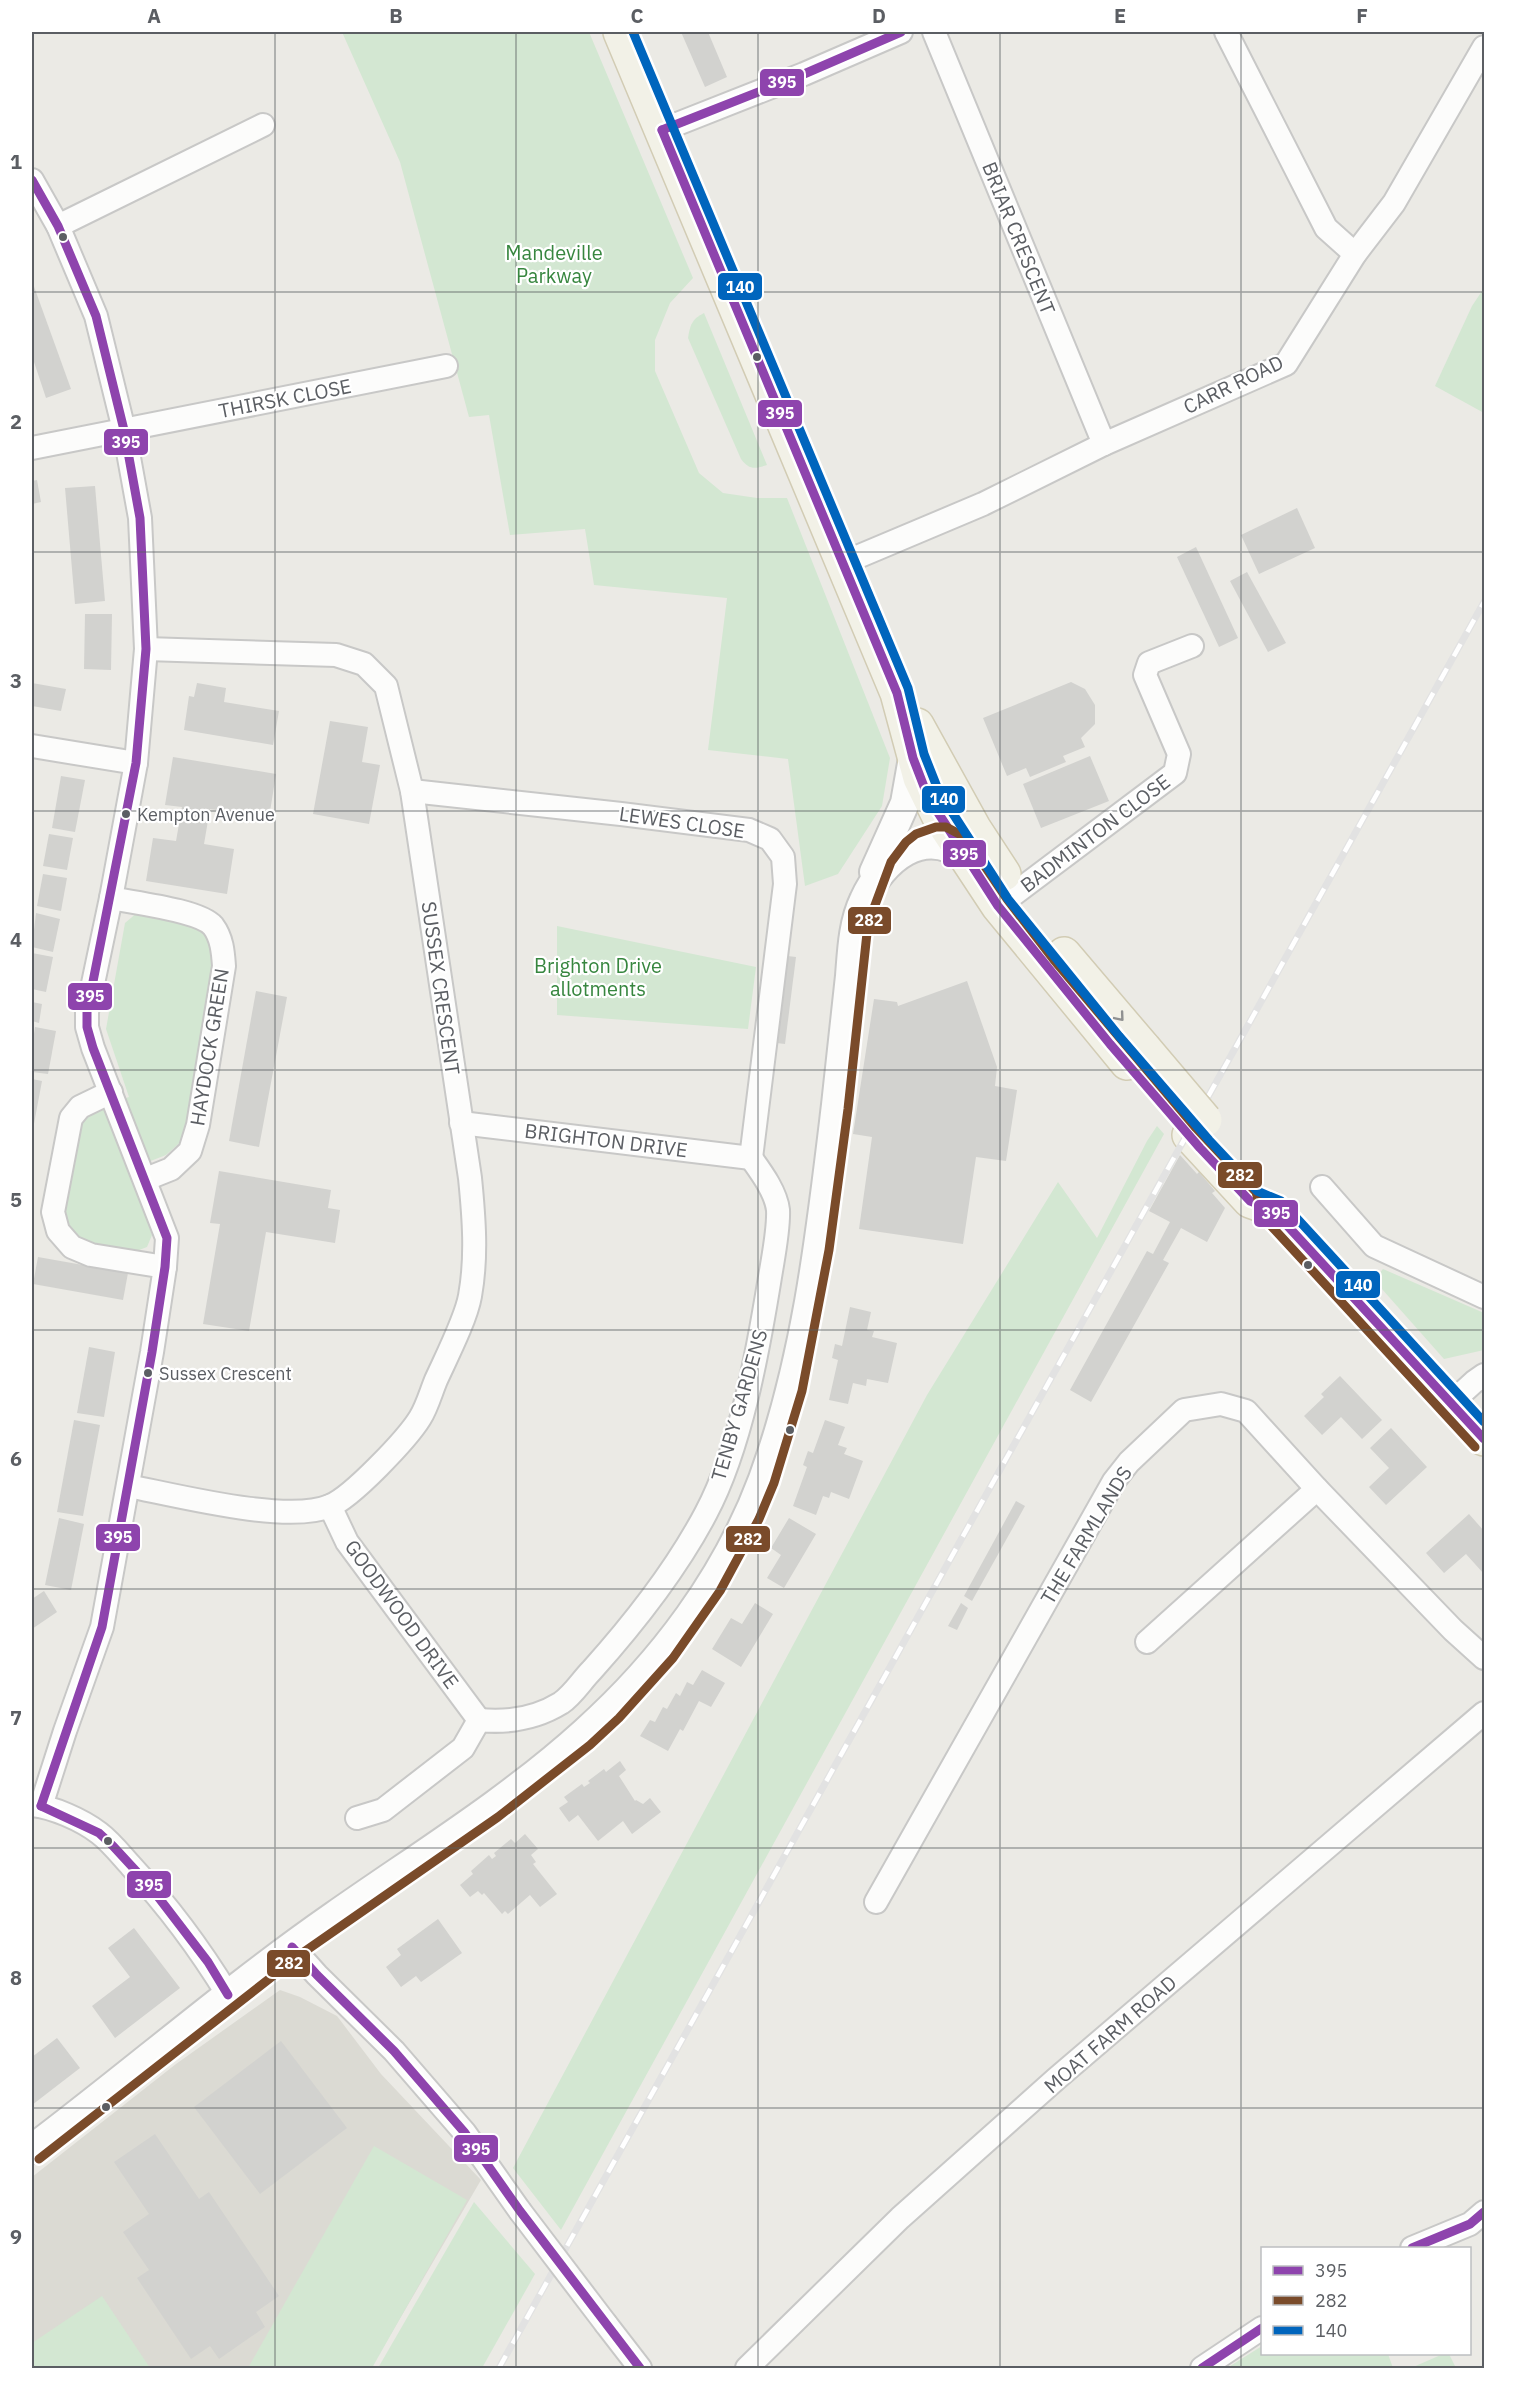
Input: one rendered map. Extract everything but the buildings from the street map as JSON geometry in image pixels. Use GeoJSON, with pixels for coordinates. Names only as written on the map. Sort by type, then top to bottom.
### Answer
{"type":"FeatureCollection","features":[{"type":"Feature","properties":{"kind":"main road"},"geometry":{"type":"LineString","coordinates":[[620,32],[897,693],[955,821],[1007,899],[1135,1056],[1200,1148],[1263,1199],[1485,1439]]}},
{"type":"Feature","properties":{"kind":"main road"},"geometry":{"type":"LineString","coordinates":[[897,693],[914,758],[928,797],[955,821]]}},
{"type":"Feature","properties":{"kind":"street"},"geometry":{"type":"LineString","coordinates":[[662,130],[804,74],[901,32]]}},
{"type":"Feature","properties":{"kind":"street","name":"BRIAR CRESCENT"},"geometry":{"type":"LineString","coordinates":[[934,32],[1104,444]]}},
{"type":"Feature","properties":{"kind":"street"},"geometry":{"type":"LineString","coordinates":[[1226,32],[1326,228],[1355,254]]}},
{"type":"Feature","properties":{"kind":"street","name":"CARR ROAD"},"geometry":{"type":"LineString","coordinates":[[843,563],[982,504],[1104,444],[1286,364],[1355,254],[1394,203],[1485,47]]}},
{"type":"Feature","properties":{"kind":"street"},"geometry":{"type":"LineString","coordinates":[[58,226],[263,125]]}},
{"type":"Feature","properties":{"kind":"street"},"geometry":{"type":"LineString","coordinates":[[32,180],[58,226],[96,316],[124,430],[140,518],[146,649],[136,763],[87,1012],[87,1027],[93,1048],[146,1179],[167,1238],[165,1268],[102,1627],[36,1805],[99,1833],[113,1846],[149,1885],[208,1962],[228,1995]]}},
{"type":"Feature","properties":{"kind":"street","name":"THIRSK CLOSE"},"geometry":{"type":"LineString","coordinates":[[32,448],[446,366]]}},
{"type":"Feature","properties":{"kind":"street","name":"BADMINTON CLOSE"},"geometry":{"type":"LineString","coordinates":[[1007,899],[1175,773],[1179,754],[1145,675],[1149,663],[1192,646]]}},
{"type":"Feature","properties":{"kind":"street","name":"SUSSEX CRESCENT"},"geometry":{"type":"LineString","coordinates":[[128,1486],[234,1506],[282,1512],[303,1512],[330,1506],[356,1488],[420,1418],[470,1298],[476,1233],[470,1178],[412,791],[386,686],[364,664],[336,655],[146,649]]}},
{"type":"Feature","properties":{"kind":"street"},"geometry":{"type":"LineString","coordinates":[[32,746],[136,763]]}},
{"type":"Feature","properties":{"kind":"street"},"geometry":{"type":"LineString","coordinates":[[32,2149],[228,1995],[292,1947],[491,1807],[582,1735],[646,1671],[703,1596],[739,1534],[762,1479],[803,1336],[836,1106],[854,933],[857,918],[881,856],[906,803],[914,758]]}},
{"type":"Feature","properties":{"kind":"street","name":"LEWES CLOSE"},"geometry":{"type":"LineString","coordinates":[[412,791],[621,813],[749,830],[770,839],[783,857],[785,884],[751,1158]]}},
{"type":"Feature","properties":{"kind":"street"},"geometry":{"type":"LineString","coordinates":[[868,891],[888,863],[911,848],[937,845],[950,848],[955,821],[927,816],[910,824],[888,845],[881,856]]}},
{"type":"Feature","properties":{"kind":"street","name":"HAYDOCK GREEN"},"geometry":{"type":"LineString","coordinates":[[111,898],[194,914],[213,926],[222,944],[224,966],[198,1125],[190,1151],[171,1169],[146,1179]]}},
{"type":"Feature","properties":{"kind":"street"},"geometry":{"type":"LineString","coordinates":[[111,1092],[80,1107],[70,1118],[53,1212],[58,1231],[72,1247],[91,1255],[165,1268]]}},
{"type":"Feature","properties":{"kind":"street","name":"BRIGHTON DRIVE"},"geometry":{"type":"LineString","coordinates":[[460,1123],[751,1158]]}},
{"type":"Feature","properties":{"kind":"street","name":"TENBY GARDENS"},"geometry":{"type":"LineString","coordinates":[[479,1720],[504,1722],[536,1716],[563,1702],[630,1627],[670,1572],[707,1512],[729,1458],[748,1388],[763,1320],[772,1260],[778,1209],[766,1181],[751,1158]]}},
{"type":"Feature","properties":{"kind":"street"},"geometry":{"type":"LineString","coordinates":[[1322,1187],[1374,1246],[1485,1297]]}},
{"type":"Feature","properties":{"kind":"street"},"geometry":{"type":"LineString","coordinates":[[1451,1403],[1474,1382],[1485,1376]]}},
{"type":"Feature","properties":{"kind":"street","name":"THE FARMLANDS"},"geometry":{"type":"LineString","coordinates":[[876,1902],[1114,1482],[1129,1462],[1184,1410],[1221,1404],[1246,1411],[1317,1489],[1453,1630],[1485,1658]]}},
{"type":"Feature","properties":{"kind":"street"},"geometry":{"type":"LineString","coordinates":[[1147,1642],[1317,1489]]}},
{"type":"Feature","properties":{"kind":"street","name":"GOODWOOD DRIVE"},"geometry":{"type":"LineString","coordinates":[[330,1506],[347,1542],[479,1720]]}},
{"type":"Feature","properties":{"kind":"street","name":"MOAT FARM ROAD"},"geometry":{"type":"LineString","coordinates":[[747,2368],[917,2203],[1056,2079],[1485,1713]]}},
{"type":"Feature","properties":{"kind":"street"},"geometry":{"type":"LineString","coordinates":[[357,1818],[383,1810],[463,1748],[479,1720]]}},
{"type":"Feature","properties":{"kind":"street"},"geometry":{"type":"LineString","coordinates":[[292,1947],[393,2051],[465,2133],[520,2211],[640,2368]]}},
{"type":"Feature","properties":{"kind":"street"},"geometry":{"type":"LineString","coordinates":[[1414,2247],[1470,2224],[1485,2211]]}},
{"type":"Feature","properties":{"kind":"street"},"geometry":{"type":"LineString","coordinates":[[1202,2368],[1261,2329]]}},
{"type":"Feature","properties":{"kind":"shaded area"},"geometry":{"type":"Polygon","coordinates":[[[280,1990],[300,1997],[337,2016],[381,2074],[481,2180],[371,2368],[32,2368],[32,2177],[176,2064],[280,1990]]]}},
{"type":"Feature","properties":{"kind":"green space","name":"Mandeville Parkway"},"geometry":{"type":"Polygon","coordinates":[[[342,32],[589,32],[693,278],[670,303],[655,340],[655,371],[699,473],[723,493],[757,498],[787,498],[890,758],[882,806],[838,874],[805,886],[788,759],[708,750],[727,598],[594,585],[585,529],[510,535],[489,415],[469,417],[400,162],[342,32]]]}},
{"type":"Feature","properties":{"kind":"green space"},"geometry":{"type":"Polygon","coordinates":[[[1484,288],[1484,413],[1435,386],[1472,306],[1484,288]]]}},
{"type":"Feature","properties":{"kind":"green space"},"geometry":{"type":"Polygon","coordinates":[[[704,313],[767,465],[752,468],[741,459],[688,338],[692,323],[704,313]]]}},
{"type":"Feature","properties":{"kind":"green space"},"geometry":{"type":"Polygon","coordinates":[[[138,912],[192,922],[210,936],[214,962],[184,1139],[166,1155],[130,1169],[152,1235],[147,1247],[134,1252],[82,1241],[68,1229],[61,1210],[77,1121],[97,1107],[129,1097],[106,1029],[125,923],[138,912]]]}},
{"type":"Feature","properties":{"kind":"green space","name":"Brighton Drive allotments"},"geometry":{"type":"Polygon","coordinates":[[[557,926],[756,967],[748,1029],[557,1015],[557,926]]]}},
{"type":"Feature","properties":{"kind":"green space"},"geometry":{"type":"Polygon","coordinates":[[[1157,1126],[1164,1134],[561,2230],[513,2168],[927,1395],[1058,1182],[1097,1238],[1157,1126]]]}},
{"type":"Feature","properties":{"kind":"green space"},"geometry":{"type":"Polygon","coordinates":[[[1383,1269],[1484,1313],[1484,1350],[1444,1359],[1374,1280],[1383,1269]]]}},
{"type":"Feature","properties":{"kind":"green space"},"geometry":{"type":"Polygon","coordinates":[[[374,2146],[467,2200],[372,2368],[248,2368],[374,2146]]]}},
{"type":"Feature","properties":{"kind":"green space"},"geometry":{"type":"Polygon","coordinates":[[[474,2202],[535,2274],[482,2368],[378,2368],[474,2202]]]}},
{"type":"Feature","properties":{"kind":"green space"},"geometry":{"type":"Polygon","coordinates":[[[102,2296],[150,2368],[32,2368],[32,2343],[102,2296]]]}},
{"type":"Feature","properties":{"kind":"green space"},"geometry":{"type":"Polygon","coordinates":[[[1261,2347],[1261,2355],[1388,2355],[1393,2368],[1227,2368],[1261,2347]]]}},
{"type":"Feature","properties":{"kind":"green space"},"geometry":{"type":"Polygon","coordinates":[[[1441,2355],[1450,2355],[1456,2368],[1411,2368],[1441,2355]]]}},
{"type":"Feature","properties":{"kind":"railway"},"geometry":{"type":"LineString","coordinates":[[499,2368],[1484,602]]}},
{"type":"Feature","properties":{"kind":"transit line","name":"140"},"geometry":{"type":"LineString","coordinates":[[633,32],[908,688],[924,754],[939,792],[1008,899],[1119,1036],[1209,1140],[1257,1191],[1281,1201],[1484,1422]]}},
{"type":"Feature","properties":{"kind":"transit line","name":"395"},"geometry":{"type":"LineString","coordinates":[[662,130],[804,74],[901,32]]}},
{"type":"Feature","properties":{"kind":"transit line","name":"395"},"geometry":{"type":"LineString","coordinates":[[662,130],[897,693],[913,758],[928,797],[998,906],[1110,1044],[1200,1148],[1250,1201],[1272,1209],[1484,1439]]}},
{"type":"Feature","properties":{"kind":"transit line","name":"395"},"geometry":{"type":"LineString","coordinates":[[32,180],[58,226],[96,316],[124,430],[140,518],[146,649],[136,763],[87,1012],[87,1027],[93,1048],[167,1238],[165,1267],[152,1352],[102,1627],[41,1806]]}},
{"type":"Feature","properties":{"kind":"transit line","name":"282"},"geometry":{"type":"LineString","coordinates":[[39,2159],[301,1954],[498,1817],[590,1745],[619,1718],[673,1658],[720,1591],[759,1519],[774,1483],[802,1391],[829,1250],[848,1109],[868,924],[891,862],[906,842],[916,834],[936,827],[946,827],[965,837],[1007,899],[1054,960],[1196,1128],[1256,1192],[1263,1217],[1475,1447]]}},
{"type":"Feature","properties":{"kind":"transit line","name":"395"},"geometry":{"type":"LineString","coordinates":[[41,1806],[99,1833],[113,1846],[149,1885],[208,1962],[228,1995]]}},
{"type":"Feature","properties":{"kind":"transit line","name":"395"},"geometry":{"type":"LineString","coordinates":[[292,1947],[394,2051],[465,2133],[520,2211],[640,2368]]}},
{"type":"Feature","properties":{"kind":"transit line","name":"395"},"geometry":{"type":"LineString","coordinates":[[1414,2247],[1470,2224],[1484,2212]]}},
{"type":"Feature","properties":{"kind":"transit line","name":"395"},"geometry":{"type":"LineString","coordinates":[[1202,2368],[1261,2329]]}},
{"type":"Feature","properties":{"kind":"place","name":"Kempton Avenue"},"geometry":{"type":"Point","coordinates":[126,814]}},
{"type":"Feature","properties":{"kind":"place","name":"Sussex Crescent"},"geometry":{"type":"Point","coordinates":[148,1373]}}]}
